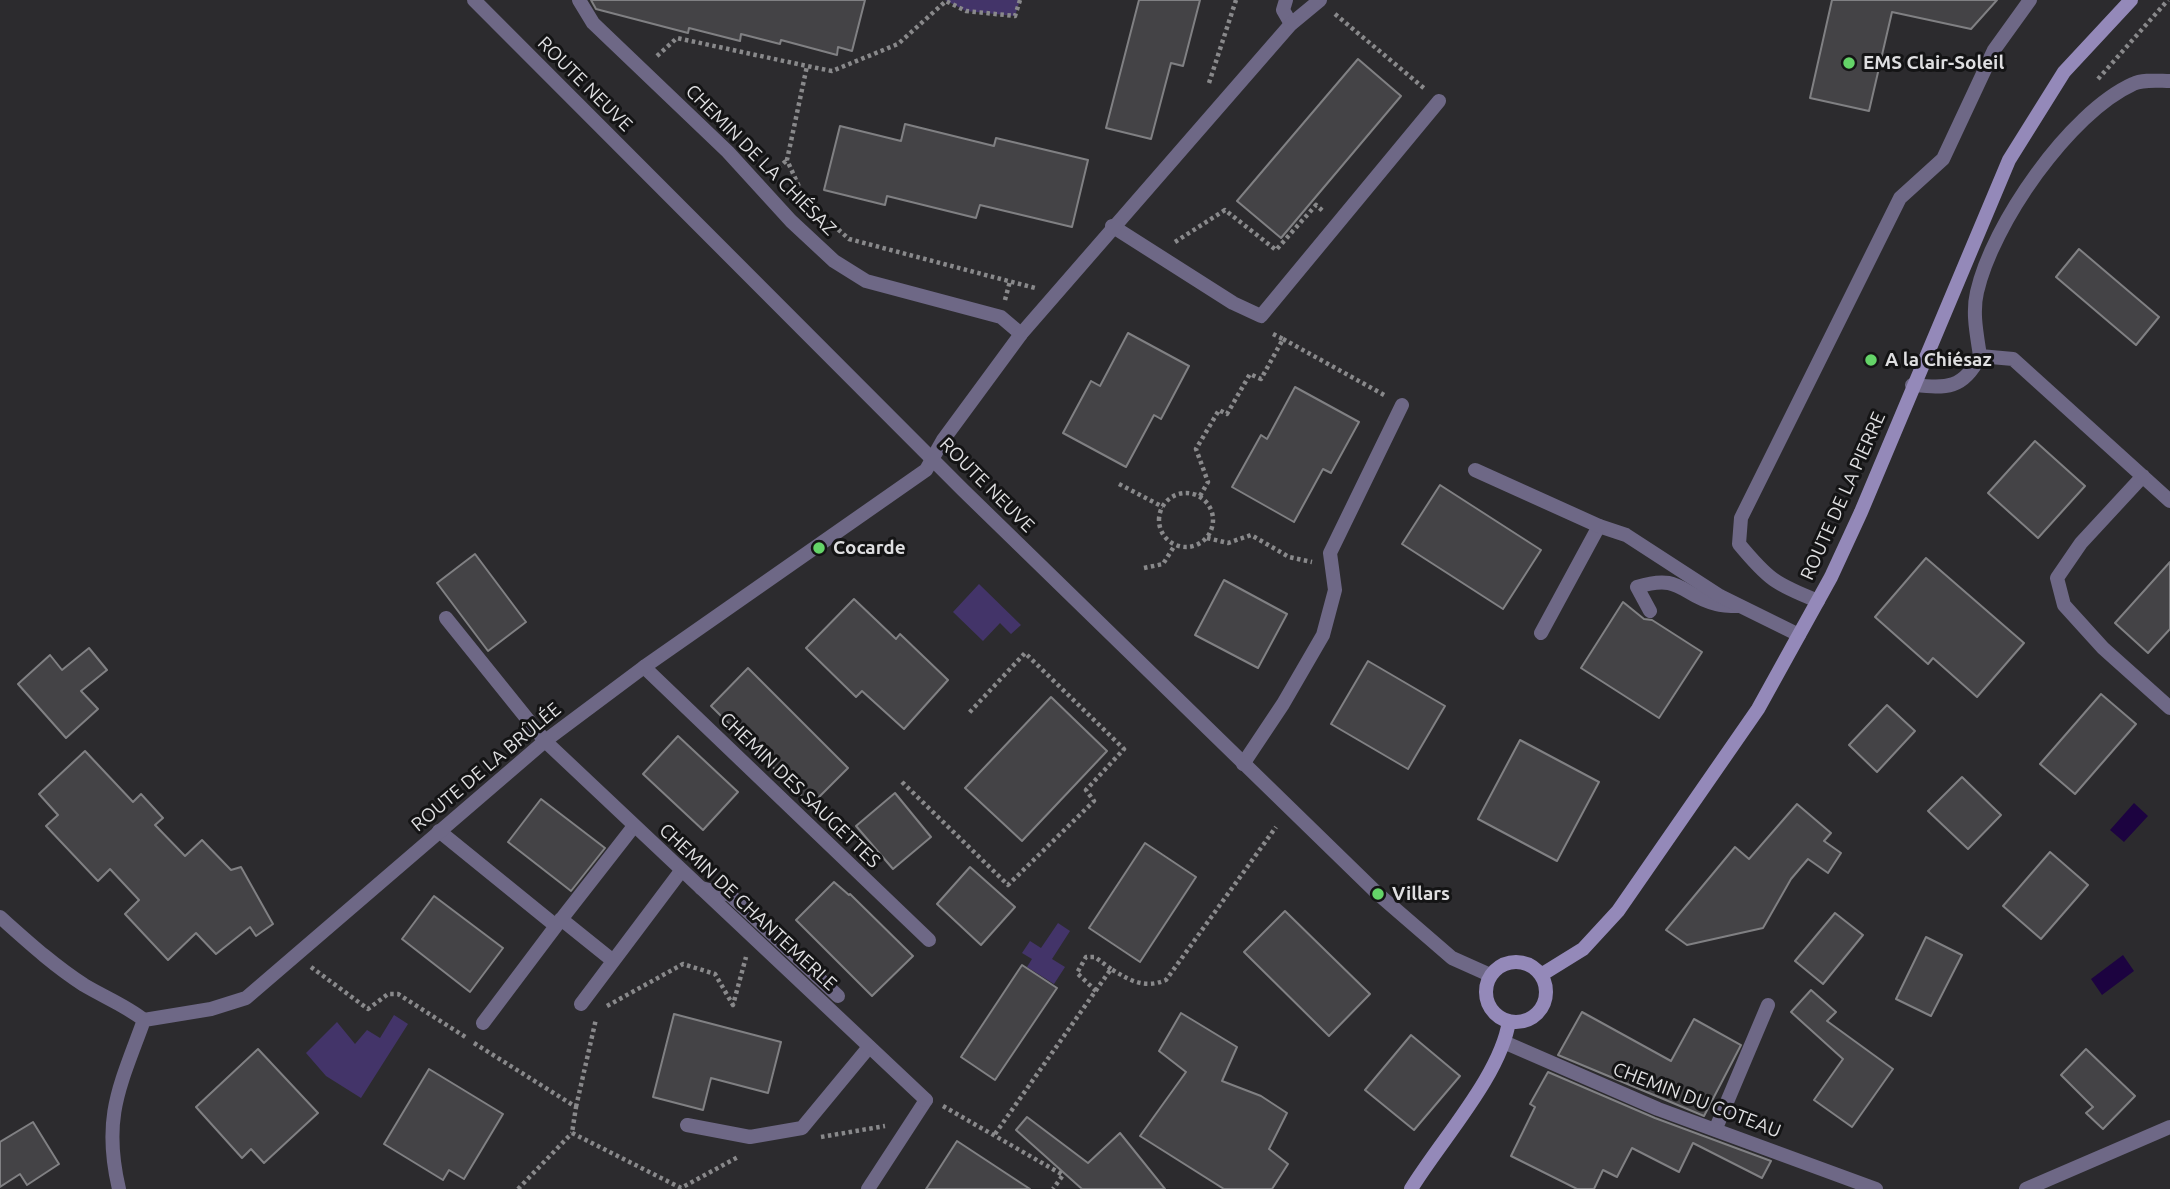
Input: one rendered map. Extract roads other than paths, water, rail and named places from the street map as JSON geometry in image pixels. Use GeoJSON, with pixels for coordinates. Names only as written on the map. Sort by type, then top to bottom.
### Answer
{"type":"FeatureCollection","features":[{"type":"Feature","properties":{"kind":"main road","name":"ROUTE DE LA PIERRE"},"geometry":{"type":"LineString","coordinates":[[1541,975],[1583,949],[1618,911],[1758,709],[1818,601],[1877,472],[2009,160],[2064,72],[2131,0]]}},
{"type":"Feature","properties":{"kind":"main road"},"geometry":{"type":"LineString","coordinates":[[1516,961],[1526,963],[1541,975],[1546,995],[1538,1013],[1529,1019],[1509,1021],[1493,1012],[1488,1003],[1486,984],[1497,968],[1516,961]]}},
{"type":"Feature","properties":{"kind":"main road"},"geometry":{"type":"LineString","coordinates":[[1411,1189],[1493,1068],[1506,1043],[1509,1021]]}},
{"type":"Feature","properties":{"kind":"street","name":"ROUTE NEUVE"},"geometry":{"type":"LineString","coordinates":[[474,0],[1243,764],[1412,924],[1452,958],[1490,975]]}},
{"type":"Feature","properties":{"kind":"street","name":"CHEMIN DE LA CHIÉSAZ"},"geometry":{"type":"LineString","coordinates":[[579,0],[593,23],[728,152],[791,222],[834,261],[866,281],[1001,317],[1021,334]]}},
{"type":"Feature","properties":{"kind":"street"},"geometry":{"type":"LineString","coordinates":[[1286,0],[1283,10],[1291,24]]}},
{"type":"Feature","properties":{"kind":"street"},"geometry":{"type":"LineString","coordinates":[[934,459],[943,440],[1021,334],[1112,226],[1291,24],[1320,0]]}},
{"type":"Feature","properties":{"kind":"street"},"geometry":{"type":"LineString","coordinates":[[1818,601],[1779,586],[1759,568],[1739,544],[1741,518],[1900,198],[1943,159],[1994,50],[2030,0]]}},
{"type":"Feature","properties":{"kind":"street"},"geometry":{"type":"LineString","coordinates":[[1912,385],[1953,386],[1972,372],[1980,356],[1975,327],[1977,293],[1991,251],[2015,205],[2048,158],[2081,119],[2134,83],[2170,81]]}},
{"type":"Feature","properties":{"kind":"street"},"geometry":{"type":"LineString","coordinates":[[1112,226],[1233,303],[1261,316],[1439,101]]}},
{"type":"Feature","properties":{"kind":"street"},"geometry":{"type":"LineString","coordinates":[[1980,356],[2013,359],[2170,500]]}},
{"type":"Feature","properties":{"kind":"street"},"geometry":{"type":"LineString","coordinates":[[1243,764],[1283,704],[1323,635],[1335,590],[1330,553],[1402,405]]}},
{"type":"Feature","properties":{"kind":"street","name":"ROUTE DE LA BRÛLÉE"},"geometry":{"type":"LineString","coordinates":[[144,1020],[211,1009],[246,998],[545,741],[644,667],[820,548],[926,470],[934,459]]}},
{"type":"Feature","properties":{"kind":"street"},"geometry":{"type":"LineString","coordinates":[[1475,470],[1599,526],[1626,535],[1741,607],[1799,635]]}},
{"type":"Feature","properties":{"kind":"street"},"geometry":{"type":"LineString","coordinates":[[2143,476],[2081,543],[2057,578],[2064,605],[2103,648],[2170,708]]}},
{"type":"Feature","properties":{"kind":"street"},"geometry":{"type":"LineString","coordinates":[[1541,633],[1599,526]]}},
{"type":"Feature","properties":{"kind":"street"},"geometry":{"type":"LineString","coordinates":[[1650,611],[1637,587],[1658,580],[1679,584],[1715,604],[1741,607]]}},
{"type":"Feature","properties":{"kind":"street","name":"CHEMIN DE CHANTEMERLE"},"geometry":{"type":"LineString","coordinates":[[446,618],[545,741],[926,1100],[868,1189]]}},
{"type":"Feature","properties":{"kind":"street","name":"CHEMIN DES SAUGETTES"},"geometry":{"type":"LineString","coordinates":[[644,667],[929,940]]}},
{"type":"Feature","properties":{"kind":"street"},"geometry":{"type":"LineString","coordinates":[[482,1023],[634,826]]}},
{"type":"Feature","properties":{"kind":"street"},"geometry":{"type":"LineString","coordinates":[[439,831],[612,960]]}},
{"type":"Feature","properties":{"kind":"street"},"geometry":{"type":"LineString","coordinates":[[580,1004],[681,871]]}},
{"type":"Feature","properties":{"kind":"street"},"geometry":{"type":"LineString","coordinates":[[701,888],[730,895],[838,996]]}},
{"type":"Feature","properties":{"kind":"street"},"geometry":{"type":"LineString","coordinates":[[0,917],[53,964],[144,1020],[119,1085],[111,1115],[119,1189]]}},
{"type":"Feature","properties":{"kind":"street"},"geometry":{"type":"LineString","coordinates":[[1716,1128],[1768,1005]]}},
{"type":"Feature","properties":{"kind":"street","name":"CHEMIN DU COTEAU"},"geometry":{"type":"LineString","coordinates":[[1506,1043],[1658,1109],[1716,1128],[1876,1189]]}},
{"type":"Feature","properties":{"kind":"street"},"geometry":{"type":"LineString","coordinates":[[687,1125],[750,1137],[802,1128],[869,1047]]}},
{"type":"Feature","properties":{"kind":"street"},"geometry":{"type":"LineString","coordinates":[[2026,1189],[2170,1127]]}},
{"type":"Feature","properties":{"kind":"place","name":"EMS Clair-Soleil"},"geometry":{"type":"Point","coordinates":[1849,63]}},
{"type":"Feature","properties":{"kind":"place","name":"A la Chiésaz"},"geometry":{"type":"Point","coordinates":[1871,360]}},
{"type":"Feature","properties":{"kind":"place","name":"Cocarde"},"geometry":{"type":"Point","coordinates":[819,548]}},
{"type":"Feature","properties":{"kind":"place","name":"Villars"},"geometry":{"type":"Point","coordinates":[1378,894]}}]}
